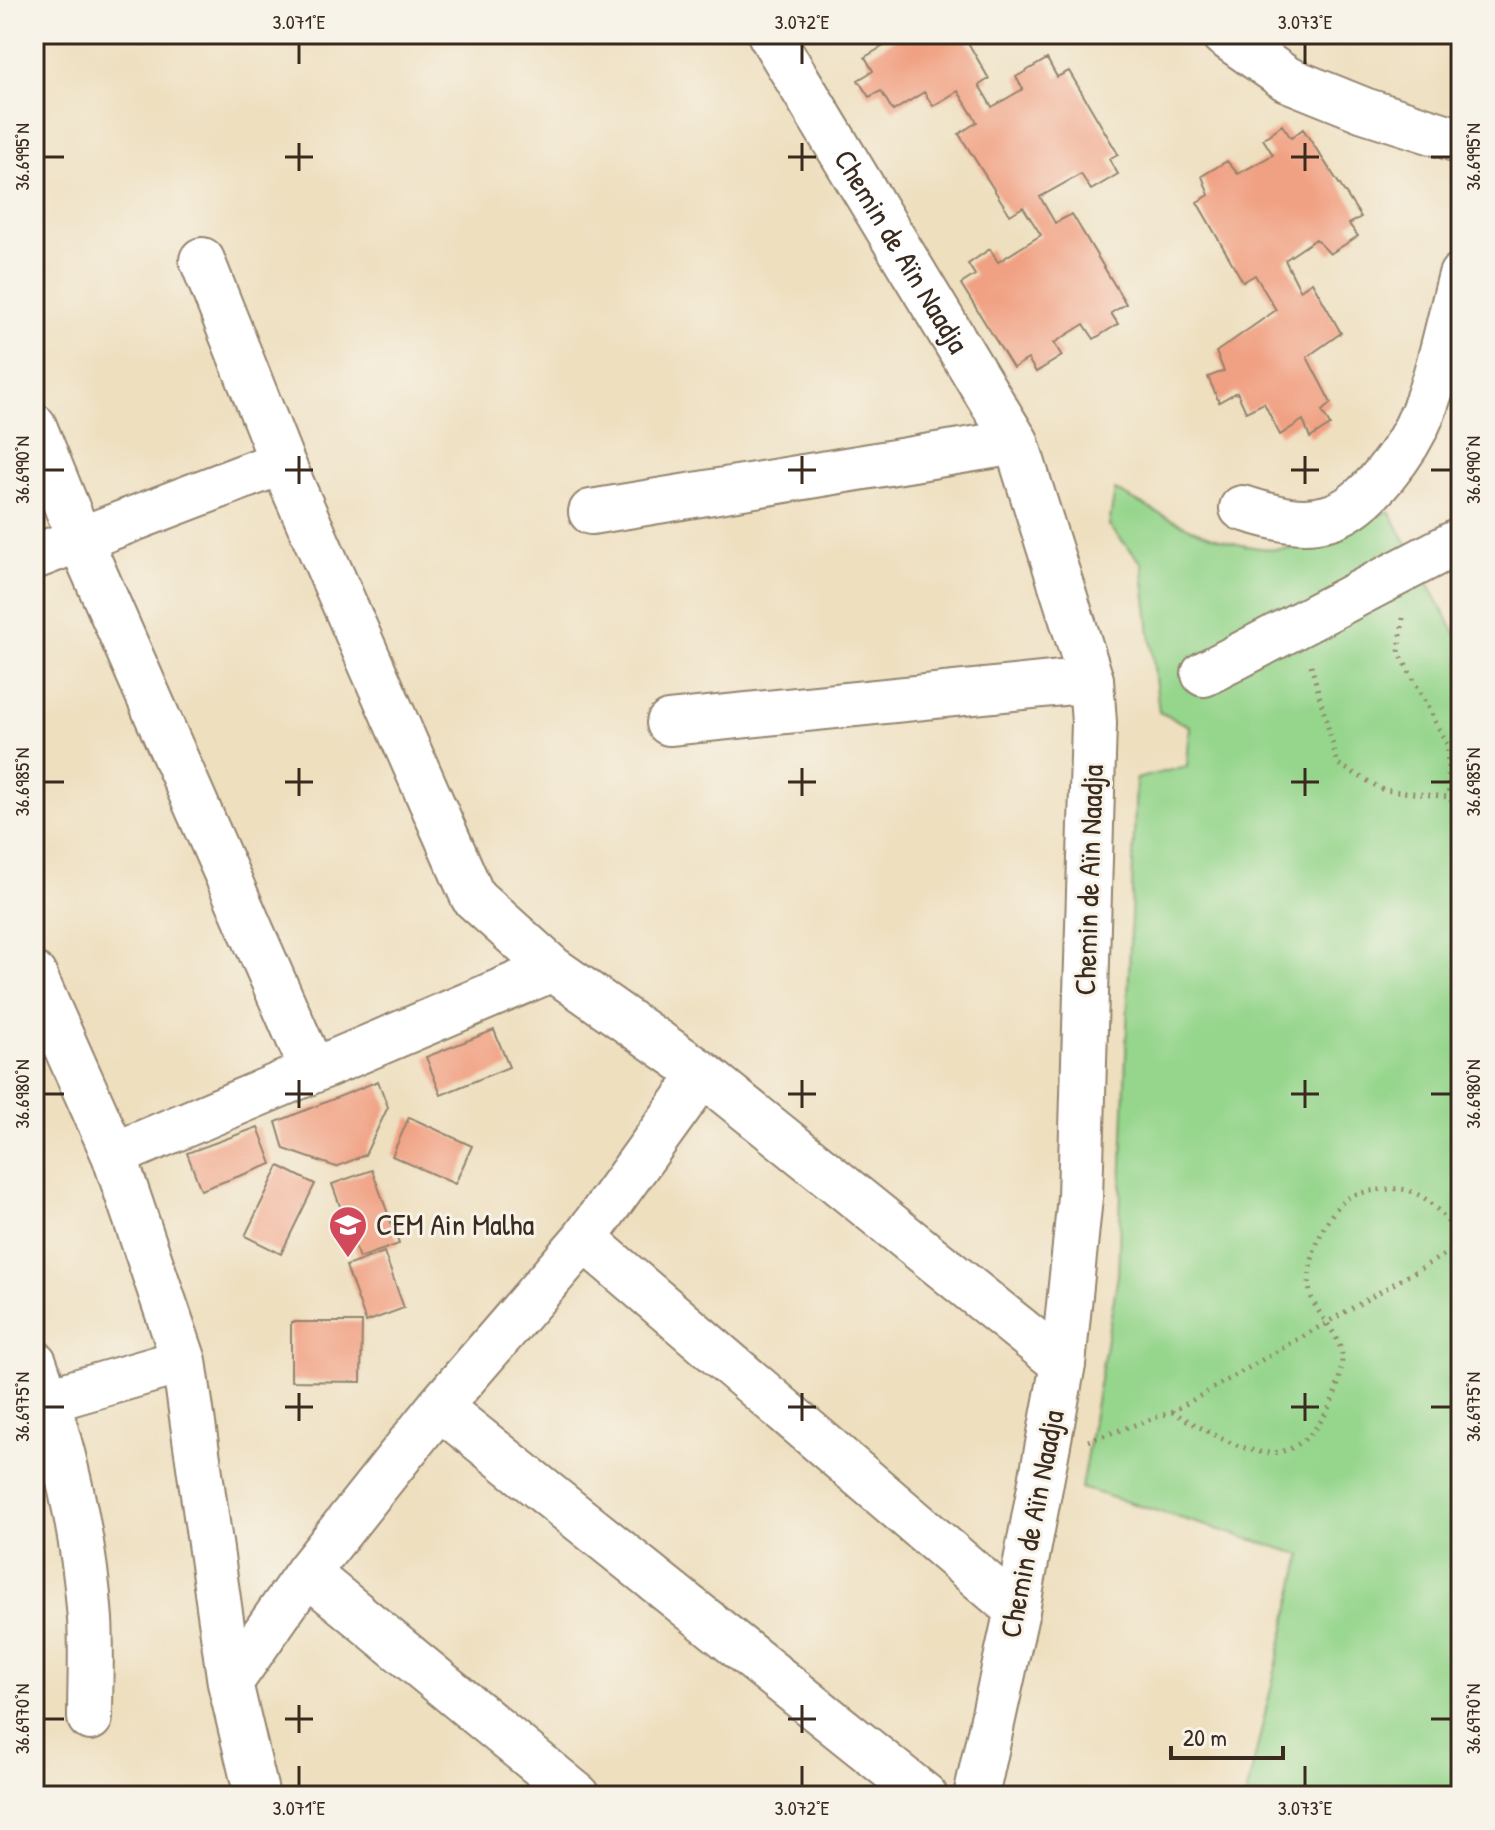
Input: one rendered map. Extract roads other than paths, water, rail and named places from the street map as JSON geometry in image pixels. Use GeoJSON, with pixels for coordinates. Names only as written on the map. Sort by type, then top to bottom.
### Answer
{"type":"FeatureCollection","features":[{"type":"Feature","properties":{"kind":"street","name":"Chemin de Aïn Naadja"},"geometry":{"type":"LineString","coordinates":[[770,34],[1016,442],[1091,680],[1094,723],[1080,1197],[1063,1364],[1017,1610],[976,1796]]}},
{"type":"Feature","properties":{"kind":"street"},"geometry":{"type":"LineString","coordinates":[[1223,34],[1287,79],[1364,110],[1461,141]]}},
{"type":"Feature","properties":{"kind":"street"},"geometry":{"type":"LineString","coordinates":[[202,260],[282,462],[473,897],[553,969],[703,1074],[1063,1364]]}},
{"type":"Feature","properties":{"kind":"street"},"geometry":{"type":"LineString","coordinates":[[1242,508],[1285,521],[1328,518],[1364,497],[1399,456],[1423,412],[1461,275]]}},
{"type":"Feature","properties":{"kind":"street"},"geometry":{"type":"LineString","coordinates":[[34,426],[80,540],[312,1069]]}},
{"type":"Feature","properties":{"kind":"street"},"geometry":{"type":"LineString","coordinates":[[591,512],[1016,442]]}},
{"type":"Feature","properties":{"kind":"street"},"geometry":{"type":"LineString","coordinates":[[34,557],[282,462]]}},
{"type":"Feature","properties":{"kind":"street"},"geometry":{"type":"LineString","coordinates":[[1204,674],[1461,540]]}},
{"type":"Feature","properties":{"kind":"street"},"geometry":{"type":"LineString","coordinates":[[669,723],[1091,680]]}},
{"type":"Feature","properties":{"kind":"street"},"geometry":{"type":"LineString","coordinates":[[114,1155],[553,969]]}},
{"type":"Feature","properties":{"kind":"street"},"geometry":{"type":"LineString","coordinates":[[34,975],[114,1155],[184,1361],[230,1683],[257,1796]]}},
{"type":"Feature","properties":{"kind":"street"},"geometry":{"type":"LineString","coordinates":[[230,1683],[307,1573],[439,1407],[584,1239],[703,1074]]}},
{"type":"Feature","properties":{"kind":"street"},"geometry":{"type":"LineString","coordinates":[[584,1239],[1017,1610]]}},
{"type":"Feature","properties":{"kind":"street"},"geometry":{"type":"LineString","coordinates":[[90,1718],[90,1619],[73,1510],[39,1388],[184,1361]]}},
{"type":"Feature","properties":{"kind":"street"},"geometry":{"type":"LineString","coordinates":[[439,1407],[925,1796]]}},
{"type":"Feature","properties":{"kind":"street"},"geometry":{"type":"LineString","coordinates":[[307,1573],[578,1796]]}},
{"type":"Feature","properties":{"kind":"place","name":"CEM Ain Malha"},"geometry":{"type":"Point","coordinates":[348,1259]}}]}
